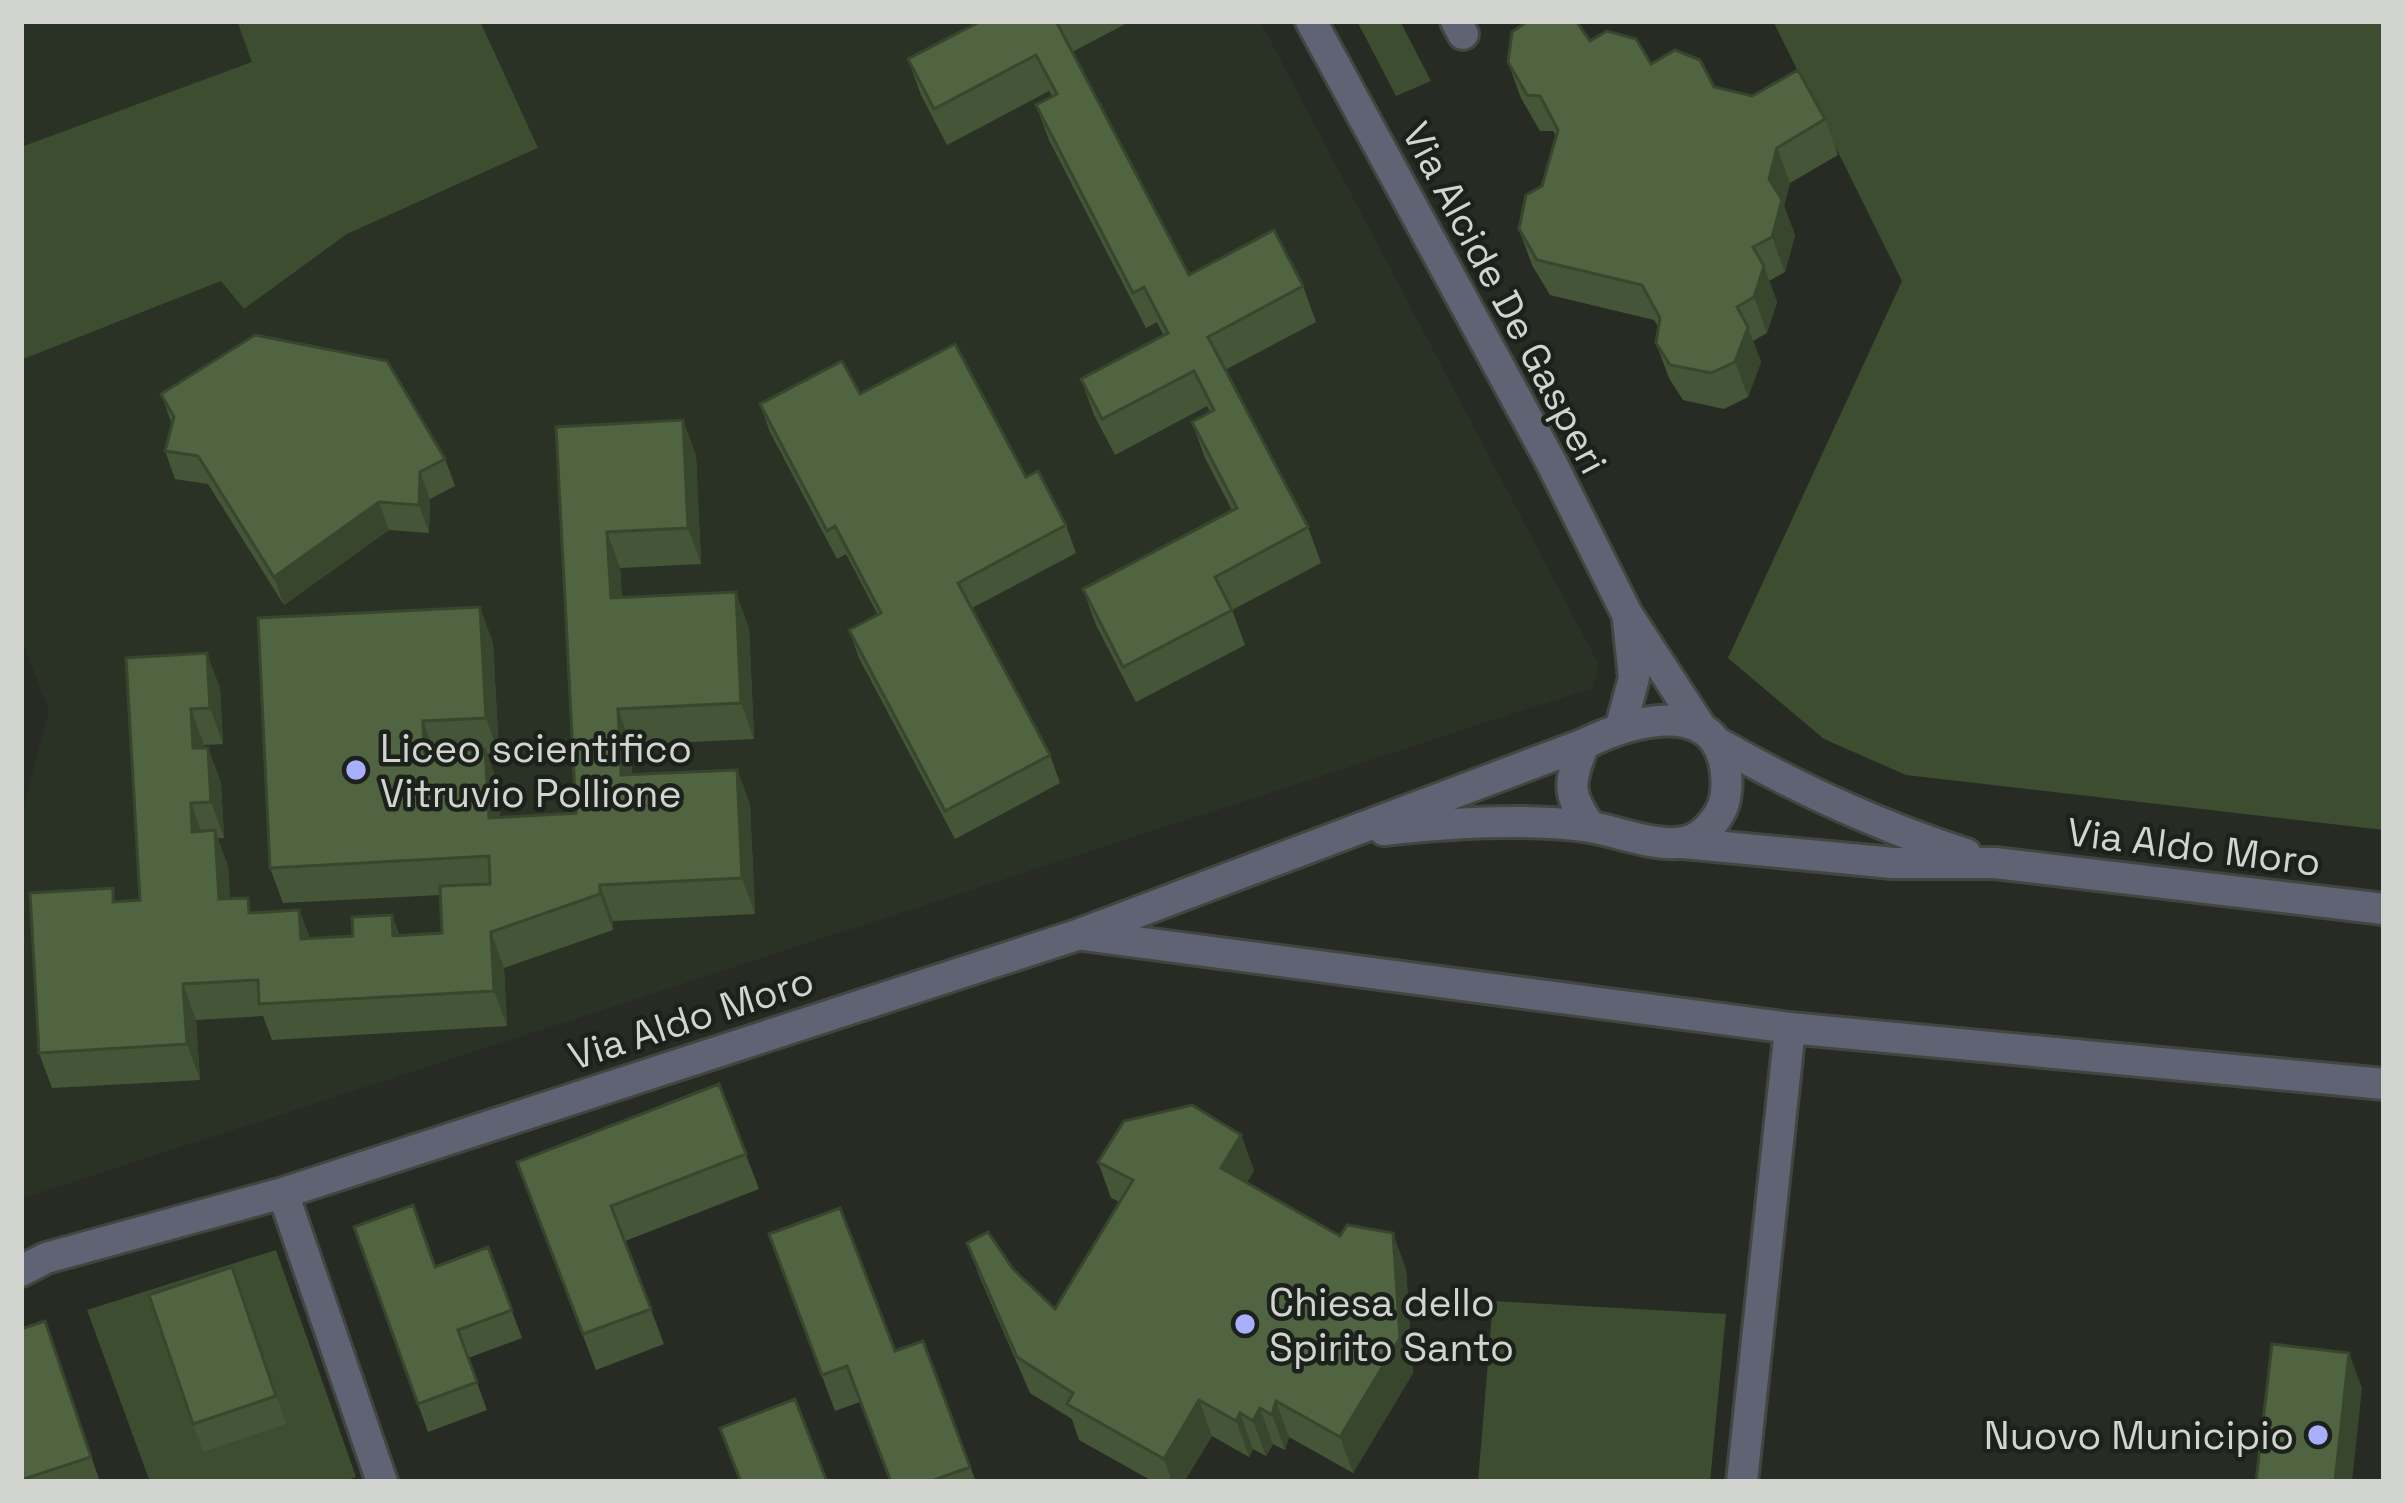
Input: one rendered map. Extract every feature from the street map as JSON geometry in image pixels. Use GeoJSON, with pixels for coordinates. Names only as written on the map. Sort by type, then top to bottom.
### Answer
{"type":"FeatureCollection","features":[{"type":"Feature","properties":{"kind":"street","name":"Via Alcide De Gasperi"},"geometry":{"type":"LineString","coordinates":[[1311,21],[1552,464],[1627,614],[1711,736]]}},
{"type":"Feature","properties":{"kind":"street","name":"Via Alcide De Gasperi"},"geometry":{"type":"LineString","coordinates":[[1621,726],[1634,678],[1627,614]]}},
{"type":"Feature","properties":{"kind":"street"},"geometry":{"type":"LineString","coordinates":[[1676,720],[1711,736],[1727,772],[1724,808],[1708,831],[1683,843],[1590,826],[1572,802],[1572,773],[1584,744],[1621,726],[1676,720]]}},
{"type":"Feature","properties":{"kind":"street","name":"Via Aldo Moro"},"geometry":{"type":"LineString","coordinates":[[1711,736],[1802,791],[1890,830],[1995,863]]}},
{"type":"Feature","properties":{"kind":"street","name":"Via Aldo Moro"},"geometry":{"type":"LineString","coordinates":[[30,1262],[283,1193],[1077,934],[1354,833],[1476,780],[1584,744]]}},
{"type":"Feature","properties":{"kind":"street","name":"Via Aldo Moro"},"geometry":{"type":"LineString","coordinates":[[1354,833],[1490,819],[1590,826]]}},
{"type":"Feature","properties":{"kind":"street","name":"Via Aldo Moro"},"geometry":{"type":"LineString","coordinates":[[1683,843],[1893,863],[1995,863],[2384,909]]}},
{"type":"Feature","properties":{"kind":"street"},"geometry":{"type":"LineString","coordinates":[[1077,934],[1790,1028],[2384,1084]]}},
{"type":"Feature","properties":{"kind":"street"},"geometry":{"type":"LineString","coordinates":[[1742,1482],[1790,1028]]}},
{"type":"Feature","properties":{"kind":"street"},"geometry":{"type":"LineString","coordinates":[[283,1193],[382,1482]]}},
{"type":"Feature","properties":{"kind":"shaded area"},"geometry":{"type":"Polygon","coordinates":[[[21,21],[237,21],[253,62],[21,147],[21,21]]]}},
{"type":"Feature","properties":{"kind":"shaded area"},"geometry":{"type":"Polygon","coordinates":[[[480,21],[1260,21],[1599,665],[1592,688],[21,1199],[21,817],[49,711],[21,638],[21,360],[221,281],[244,309],[347,234],[537,149],[480,21]]]}},
{"type":"Feature","properties":{"kind":"green space"},"geometry":{"type":"Polygon","coordinates":[[[237,21],[480,21],[538,148],[347,234],[244,309],[221,281],[21,360],[21,147],[252,62],[237,21]]]}},
{"type":"Feature","properties":{"kind":"green space"},"geometry":{"type":"Polygon","coordinates":[[[1357,21],[1400,21],[1431,81],[1396,96],[1357,21]]]}},
{"type":"Feature","properties":{"kind":"green space"},"geometry":{"type":"Polygon","coordinates":[[[1773,21],[2384,21],[2384,830],[1906,775],[1824,739],[1728,658],[1902,281],[1773,21]]]}},
{"type":"Feature","properties":{"kind":"green space"},"geometry":{"type":"Polygon","coordinates":[[[276,1250],[356,1477],[341,1482],[150,1482],[87,1310],[276,1250]]]}},
{"type":"Feature","properties":{"kind":"green space"},"geometry":{"type":"Polygon","coordinates":[[[1493,1301],[1726,1314],[1710,1482],[1478,1482],[1493,1301]]]}},
{"type":"Feature","properties":{"kind":"building"},"geometry":{"type":"Polygon","coordinates":[[[981,21],[1056,21],[1189,275],[1274,230],[1303,286],[1208,337],[1308,527],[1215,577],[1232,610],[1123,667],[1083,589],[1237,508],[1192,422],[1214,410],[1194,371],[1102,419],[1081,379],[1168,333],[1144,287],[1133,293],[1036,105],[1057,94],[1036,55],[934,109],[908,59],[981,21]]]}},
{"type":"Feature","properties":{"kind":"building"},"geometry":{"type":"Polygon","coordinates":[[[1528,21],[1576,21],[1590,41],[1607,31],[1636,39],[1651,64],[1675,50],[1700,60],[1714,87],[1752,96],[1798,70],[1825,119],[1777,148],[1769,179],[1782,200],[1772,237],[1753,247],[1764,266],[1754,297],[1737,307],[1748,327],[1735,362],[1711,373],[1670,365],[1656,343],[1660,318],[1642,285],[1537,260],[1519,229],[1526,195],[1542,186],[1558,130],[1540,96],[1527,95],[1508,62],[1512,32],[1528,21]]]}},
{"type":"Feature","properties":{"kind":"building"},"geometry":{"type":"Polygon","coordinates":[[[255,335],[387,361],[445,459],[420,472],[419,505],[379,502],[274,577],[198,456],[165,451],[174,417],[161,394],[255,335]]]}},
{"type":"Feature","properties":{"kind":"building"},"geometry":{"type":"Polygon","coordinates":[[[955,344],[1026,477],[1038,471],[1066,525],[958,583],[1050,755],[945,811],[849,630],[881,613],[835,526],[827,531],[760,404],[842,361],[860,394],[955,344]]]}},
{"type":"Feature","properties":{"kind":"building","name":"Liceo scientifico Vitruvio Pollione"},"geometry":{"type":"Polygon","coordinates":[[[683,420],[688,528],[607,532],[611,598],[736,592],[741,703],[618,709],[621,775],[737,770],[742,878],[600,885],[600,894],[491,932],[494,991],[259,1004],[258,980],[183,984],[187,1044],[39,1053],[30,893],[113,888],[113,902],[140,900],[126,658],[207,653],[210,708],[191,709],[193,748],[208,748],[211,802],[191,803],[192,832],[215,830],[219,899],[248,898],[249,913],[299,910],[301,939],[353,936],[352,917],[392,915],[393,936],[442,933],[440,886],[490,884],[489,856],[270,868],[258,618],[480,607],[486,718],[423,721],[424,752],[485,749],[489,818],[576,813],[556,427],[683,420]]]}},
{"type":"Feature","properties":{"kind":"building"},"geometry":{"type":"Polygon","coordinates":[[[719,1084],[746,1154],[611,1206],[651,1309],[583,1334],[517,1162],[719,1084]]]}},
{"type":"Feature","properties":{"kind":"building","name":"Chiesa dello Spirito Santo"},"geometry":{"type":"Polygon","coordinates":[[[1192,1105],[1241,1135],[1221,1168],[1340,1236],[1347,1225],[1393,1233],[1400,1338],[1340,1437],[1276,1401],[1272,1415],[1260,1408],[1253,1421],[1240,1413],[1236,1421],[1199,1400],[1164,1459],[1067,1404],[1073,1393],[1017,1357],[967,1243],[988,1232],[1013,1269],[1055,1309],[1133,1180],[1098,1162],[1124,1121],[1192,1105]]]}},
{"type":"Feature","properties":{"kind":"building"},"geometry":{"type":"Polygon","coordinates":[[[413,1205],[435,1267],[488,1247],[512,1310],[458,1330],[477,1382],[418,1404],[354,1227],[413,1205]]]}},
{"type":"Feature","properties":{"kind":"building"},"geometry":{"type":"Polygon","coordinates":[[[840,1208],[895,1351],[923,1341],[970,1467],[929,1482],[891,1482],[847,1366],[822,1375],[769,1234],[840,1208]]]}},
{"type":"Feature","properties":{"kind":"building"},"geometry":{"type":"Polygon","coordinates":[[[232,1267],[276,1396],[193,1424],[149,1295],[232,1267]]]}},
{"type":"Feature","properties":{"kind":"building"},"geometry":{"type":"Polygon","coordinates":[[[45,1321],[91,1457],[21,1480],[21,1329],[45,1321]]]}},
{"type":"Feature","properties":{"kind":"building"},"geometry":{"type":"Polygon","coordinates":[[[2272,1344],[2349,1353],[2335,1482],[2256,1482],[2272,1344]]]}},
{"type":"Feature","properties":{"kind":"building"},"geometry":{"type":"Polygon","coordinates":[[[795,1399],[827,1482],[741,1482],[720,1428],[795,1399]]]}},
{"type":"Feature","properties":{"kind":"place","name":"Liceo scientifico Vitruvio Pollione"},"geometry":{"type":"Point","coordinates":[356,770]}},
{"type":"Feature","properties":{"kind":"place","name":"Chiesa dello Spirito Santo"},"geometry":{"type":"Point","coordinates":[1245,1324]}},
{"type":"Feature","properties":{"kind":"place","name":"Nuovo Municipio"},"geometry":{"type":"Point","coordinates":[2318,1435]}}]}
